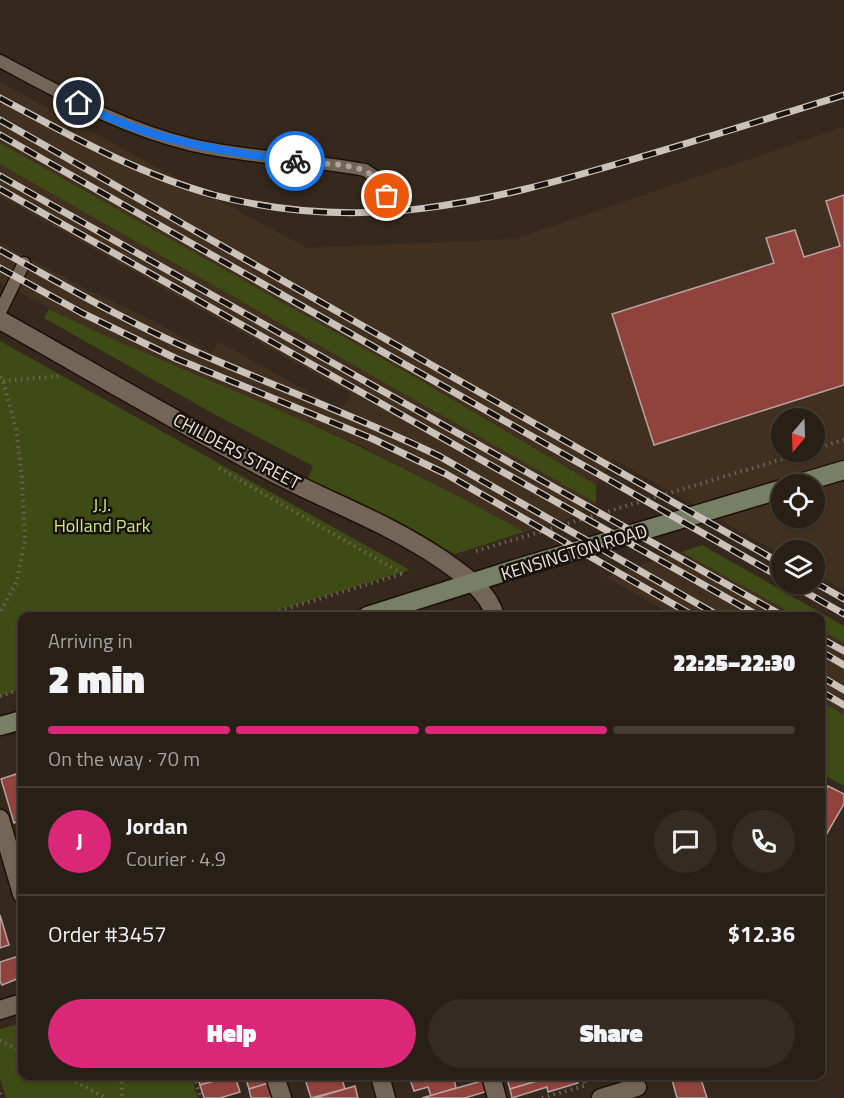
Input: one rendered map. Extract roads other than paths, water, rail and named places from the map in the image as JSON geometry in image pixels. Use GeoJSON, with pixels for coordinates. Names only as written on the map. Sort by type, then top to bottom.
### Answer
{"type":"FeatureCollection","features":[{"type":"Feature","properties":{"kind":"street","name":"CHILDERS STREET"},"geometry":{"type":"LineString","coordinates":[[0,320],[262,467],[416,544],[472,583],[489,601],[493,612]]}},
{"type":"Feature","properties":{"kind":"street"},"geometry":{"type":"LineString","coordinates":[[825,476],[844,470]]}},
{"type":"Feature","properties":{"kind":"street","name":"KENSINGTON ROAD"},"geometry":{"type":"LineString","coordinates":[[380,612],[771,492]]}},
{"type":"Feature","properties":{"kind":"street"},"geometry":{"type":"LineString","coordinates":[[0,726],[18,721]]}},
{"type":"Feature","properties":{"kind":"street"},"geometry":{"type":"LineString","coordinates":[[0,819],[18,870]]}},
{"type":"Feature","properties":{"kind":"street"},"geometry":{"type":"LineString","coordinates":[[0,1010],[18,1004]]}},
{"type":"Feature","properties":{"kind":"street"},"geometry":{"type":"LineString","coordinates":[[276,1080],[282,1098]]}},
{"type":"Feature","properties":{"kind":"street"},"geometry":{"type":"LineString","coordinates":[[381,1080],[386,1098]]}},
{"type":"Feature","properties":{"kind":"street"},"geometry":{"type":"LineString","coordinates":[[492,1080],[497,1098]]}},
{"type":"Feature","properties":{"kind":"street"},"geometry":{"type":"LineString","coordinates":[[599,1090],[637,1087]]}},
{"type":"Feature","properties":{"kind":"lane"},"geometry":{"type":"LineString","coordinates":[[0,61],[95,112],[157,135],[230,153],[365,170],[377,177],[384,185],[390,213]]}},
{"type":"Feature","properties":{"kind":"lane"},"geometry":{"type":"LineString","coordinates":[[0,312],[24,263]]}},
{"type":"Feature","properties":{"kind":"railway"},"geometry":{"type":"LineString","coordinates":[[0,98],[131,165],[214,195],[268,206],[321,212],[372,212],[423,208],[523,190],[844,95]]}},
{"type":"Feature","properties":{"kind":"railway"},"geometry":{"type":"LineString","coordinates":[[0,120],[771,558]]}},
{"type":"Feature","properties":{"kind":"railway"},"geometry":{"type":"LineString","coordinates":[[0,135],[771,572]]}},
{"type":"Feature","properties":{"kind":"railway"},"geometry":{"type":"LineString","coordinates":[[0,176],[776,612]]}},
{"type":"Feature","properties":{"kind":"railway"},"geometry":{"type":"LineString","coordinates":[[0,189],[752,612]]}},
{"type":"Feature","properties":{"kind":"railway"},"geometry":{"type":"LineString","coordinates":[[0,250],[110,311],[178,344],[439,456],[712,612]]}},
{"type":"Feature","properties":{"kind":"railway"},"geometry":{"type":"LineString","coordinates":[[0,268],[82,313],[177,359],[373,439],[446,474],[687,612]]}},
{"type":"Feature","properties":{"kind":"railway"},"geometry":{"type":"LineString","coordinates":[[825,588],[844,599]]}},
{"type":"Feature","properties":{"kind":"railway"},"geometry":{"type":"LineString","coordinates":[[809,594],[844,614]]}},
{"type":"Feature","properties":{"kind":"railway"},"geometry":{"type":"LineString","coordinates":[[825,641],[844,651]]}},
{"type":"Feature","properties":{"kind":"railway"},"geometry":{"type":"LineString","coordinates":[[825,654],[844,665]]}},
{"type":"Feature","properties":{"kind":"railway"},"geometry":{"type":"LineString","coordinates":[[825,679],[844,690]]}},
{"type":"Feature","properties":{"kind":"railway"},"geometry":{"type":"LineString","coordinates":[[825,694],[844,705]]}},
{"type":"Feature","properties":{"kind":"park label","name":"J.J. Holland Park"},"geometry":{"type":"Point","coordinates":[102,514]}}]}
